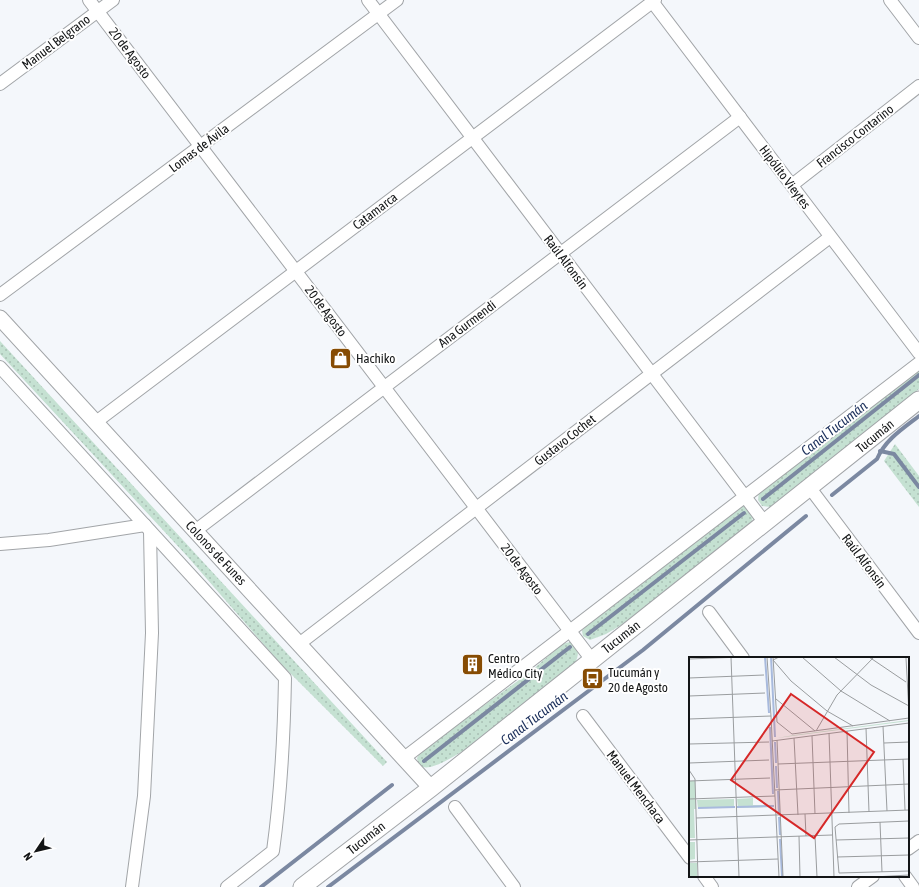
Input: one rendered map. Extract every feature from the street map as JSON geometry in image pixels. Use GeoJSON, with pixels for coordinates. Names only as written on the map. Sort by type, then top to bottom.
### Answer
{"type":"FeatureCollection","features":[{"type":"Feature","properties":{"kind":"main road","name":"Tucumán"},"geometry":{"type":"LineString","coordinates":[[302,887],[431,788],[919,400]]}},
{"type":"Feature","properties":{"kind":"street","name":"20 de Agosto"},"geometry":{"type":"LineString","coordinates":[[90,0],[592,660]]}},
{"type":"Feature","properties":{"kind":"street","name":"Manuel Belgrano"},"geometry":{"type":"LineString","coordinates":[[0,84],[113,0]]}},
{"type":"Feature","properties":{"kind":"street","name":"Raúl Alfonsín"},"geometry":{"type":"LineString","coordinates":[[368,0],[765,523]]}},
{"type":"Feature","properties":{"kind":"street","name":"Lomas de Ávila"},"geometry":{"type":"LineString","coordinates":[[0,295],[397,0]]}},
{"type":"Feature","properties":{"kind":"street","name":"Hipólito Vieytes"},"geometry":{"type":"LineString","coordinates":[[652,1],[919,353]]}},
{"type":"Feature","properties":{"kind":"street","name":"Catamarca"},"geometry":{"type":"LineString","coordinates":[[96,422],[652,1]]}},
{"type":"Feature","properties":{"kind":"street"},"geometry":{"type":"LineString","coordinates":[[897,2],[919,38]]}},
{"type":"Feature","properties":{"kind":"street","name":"Francisco Contarino"},"geometry":{"type":"LineString","coordinates":[[792,185],[919,86]]}},
{"type":"Feature","properties":{"kind":"street","name":"Ana Gurmendi"},"geometry":{"type":"LineString","coordinates":[[195,531],[740,117]]}},
{"type":"Feature","properties":{"kind":"street","name":"Gustavo Cochet"},"geometry":{"type":"LineString","coordinates":[[299,644],[830,237]]}},
{"type":"Feature","properties":{"kind":"street","name":"Colonos de Funes"},"geometry":{"type":"LineString","coordinates":[[0,318],[431,788]]}},
{"type":"Feature","properties":{"kind":"street"},"geometry":{"type":"LineString","coordinates":[[404,758],[919,363]]}},
{"type":"Feature","properties":{"kind":"street"},"geometry":{"type":"LineString","coordinates":[[0,367],[285,678],[284,738],[278,814],[273,851],[227,887]]}},
{"type":"Feature","properties":{"kind":"street","name":"Raúl Alfonsín"},"geometry":{"type":"LineString","coordinates":[[810,488],[919,633]]}},
{"type":"Feature","properties":{"kind":"street"},"geometry":{"type":"LineString","coordinates":[[0,544],[49,540],[147,528]]}},
{"type":"Feature","properties":{"kind":"street"},"geometry":{"type":"LineString","coordinates":[[132,887],[145,788],[152,633],[147,528]]}},
{"type":"Feature","properties":{"kind":"street"},"geometry":{"type":"LineString","coordinates":[[709,612],[742,657]]}},
{"type":"Feature","properties":{"kind":"street","name":"Manuel Menchaca"},"geometry":{"type":"LineString","coordinates":[[583,716],[689,857]]}},
{"type":"Feature","properties":{"kind":"street"},"geometry":{"type":"LineString","coordinates":[[455,807],[514,887]]}},
{"type":"Feature","properties":{"kind":"street"},"geometry":{"type":"LineString","coordinates":[[909,849],[919,841]]}},
{"type":"Feature","properties":{"kind":"street"},"geometry":{"type":"LineString","coordinates":[[705,877],[712,887]]}},
{"type":"Feature","properties":{"kind":"street"},"geometry":{"type":"LineString","coordinates":[[858,887],[872,877]]}},
{"type":"Feature","properties":{"kind":"street"},"geometry":{"type":"LineString","coordinates":[[906,877],[913,887]]}},
{"type":"Feature","properties":{"kind":"green space"},"geometry":{"type":"Polygon","coordinates":[[[0,341],[387,762],[383,766],[279,662],[187,556],[0,354],[0,341]]]}},
{"type":"Feature","properties":{"kind":"green space"},"geometry":{"type":"Polygon","coordinates":[[[919,368],[919,389],[841,453],[771,507],[762,506],[758,500],[759,491],[919,368]]]}},
{"type":"Feature","properties":{"kind":"green space"},"geometry":{"type":"Polygon","coordinates":[[[895,444],[919,476],[919,507],[884,461],[895,444]]]}},
{"type":"Feature","properties":{"kind":"green space"},"geometry":{"type":"Polygon","coordinates":[[[743,504],[751,509],[753,515],[752,522],[748,529],[643,612],[606,634],[590,640],[583,636],[582,631],[585,627],[743,504]]]}},
{"type":"Feature","properties":{"kind":"green space"},"geometry":{"type":"Polygon","coordinates":[[[570,642],[576,647],[578,652],[575,664],[463,751],[432,766],[423,767],[418,763],[417,758],[422,750],[530,672],[562,644],[570,642]]]}},
{"type":"Feature","properties":{"kind":"waterway","name":"Canal Tucumán"},"geometry":{"type":"LineString","coordinates":[[763,499],[919,375]]}},
{"type":"Feature","properties":{"kind":"waterway","name":"Canal Tucumán"},"geometry":{"type":"LineString","coordinates":[[832,495],[877,459],[880,452],[889,440],[919,416]]}},
{"type":"Feature","properties":{"kind":"waterway"},"geometry":{"type":"LineString","coordinates":[[880,451],[894,454],[919,487]]}},
{"type":"Feature","properties":{"kind":"waterway","name":"Canal Tucumán"},"geometry":{"type":"LineString","coordinates":[[588,634],[744,513]]}},
{"type":"Feature","properties":{"kind":"waterway","name":"Canal Tucumán"},"geometry":{"type":"LineString","coordinates":[[328,887],[643,650],[806,516]]}},
{"type":"Feature","properties":{"kind":"waterway","name":"Canal Tucumán"},"geometry":{"type":"LineString","coordinates":[[424,761],[570,647]]}},
{"type":"Feature","properties":{"kind":"waterway","name":"Canal Tucumán"},"geometry":{"type":"LineString","coordinates":[[261,887],[392,785]]}},
{"type":"Feature","properties":{"kind":"place","name":"Hachiko"},"geometry":{"type":"Point","coordinates":[341,358]}},
{"type":"Feature","properties":{"kind":"place","name":"Centro Médico City"},"geometry":{"type":"Point","coordinates":[473,665]}},
{"type":"Feature","properties":{"kind":"place","name":"Tucumán y 20 de Agosto"},"geometry":{"type":"Point","coordinates":[593,679]}}]}
